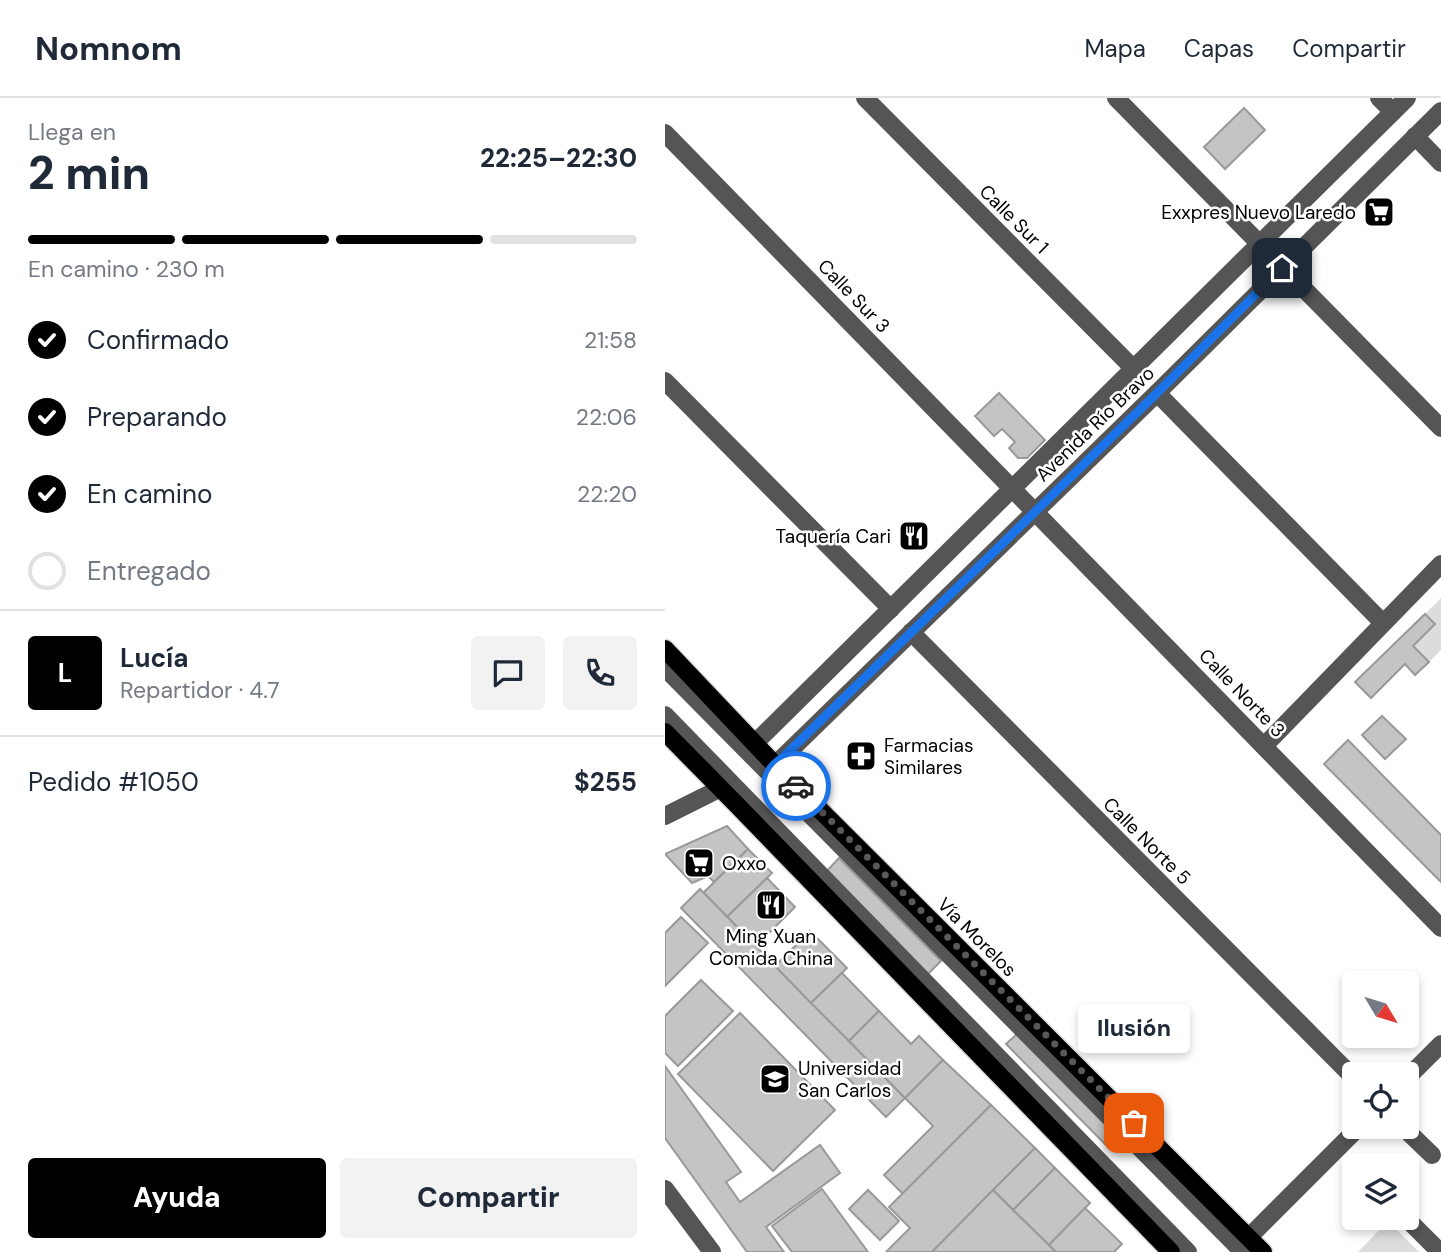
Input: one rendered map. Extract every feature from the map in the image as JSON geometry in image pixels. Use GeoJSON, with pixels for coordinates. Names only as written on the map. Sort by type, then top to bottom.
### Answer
{"type":"FeatureCollection","features":[{"type":"Feature","properties":{"kind":"main road","name":"Vía Morelos"},"geometry":{"type":"LineString","coordinates":[[665,649],[775,765],[1246,1245],[1263,1252]]}},
{"type":"Feature","properties":{"kind":"main road"},"geometry":{"type":"LineString","coordinates":[[665,732],[1171,1252]]}},
{"type":"Feature","properties":{"kind":"street","name":"Calle Sur 1"},"geometry":{"type":"LineString","coordinates":[[865,98],[1134,369]]}},
{"type":"Feature","properties":{"kind":"street"},"geometry":{"type":"LineString","coordinates":[[1116,98],[1441,428]]}},
{"type":"Feature","properties":{"kind":"street"},"geometry":{"type":"LineString","coordinates":[[1379,98],[1392,112]]}},
{"type":"Feature","properties":{"kind":"street","name":"Avenida Río Bravo"},"geometry":{"type":"LineString","coordinates":[[755,743],[1407,98]]}},
{"type":"Feature","properties":{"kind":"street","name":"Avenida Río Bravo"},"geometry":{"type":"LineString","coordinates":[[775,765],[1157,393],[1441,111]]}},
{"type":"Feature","properties":{"kind":"street","name":"Calle Sur 3"},"geometry":{"type":"LineString","coordinates":[[665,133],[1012,489]]}},
{"type":"Feature","properties":{"kind":"street"},"geometry":{"type":"LineString","coordinates":[[1415,136],[1441,163]]}},
{"type":"Feature","properties":{"kind":"street"},"geometry":{"type":"LineString","coordinates":[[665,381],[891,609]]}},
{"type":"Feature","properties":{"kind":"street"},"geometry":{"type":"LineString","coordinates":[[1157,393],[1383,623]]}},
{"type":"Feature","properties":{"kind":"street","name":"Calle Norte 3"},"geometry":{"type":"LineString","coordinates":[[1012,489],[1441,928]]}},
{"type":"Feature","properties":{"kind":"street"},"geometry":{"type":"LineString","coordinates":[[1264,746],[1441,564]]}},
{"type":"Feature","properties":{"kind":"street","name":"Calle Norte 5"},"geometry":{"type":"LineString","coordinates":[[911,632],[1342,1066]]}},
{"type":"Feature","properties":{"kind":"street"},"geometry":{"type":"LineString","coordinates":[[665,668],[1246,1245],[1348,1139]]}},
{"type":"Feature","properties":{"kind":"street"},"geometry":{"type":"LineString","coordinates":[[665,715],[1188,1252]]}},
{"type":"Feature","properties":{"kind":"street"},"geometry":{"type":"LineString","coordinates":[[665,816],[721,788]]}},
{"type":"Feature","properties":{"kind":"street"},"geometry":{"type":"LineString","coordinates":[[1419,1066],[1441,1044]]}},
{"type":"Feature","properties":{"kind":"street"},"geometry":{"type":"LineString","coordinates":[[1415,1139],[1432,1155]]}},
{"type":"Feature","properties":{"kind":"street"},"geometry":{"type":"LineString","coordinates":[[665,1189],[712,1252]]}},
{"type":"Feature","properties":{"kind":"street"},"geometry":{"type":"LineString","coordinates":[[1418,1230],[1440,1252]]}},
{"type":"Feature","properties":{"kind":"shaded area"},"geometry":{"type":"Polygon","coordinates":[[[1441,598],[1441,650],[1429,662],[1413,646],[1434,625],[1425,614],[1441,598]]]}},
{"type":"Feature","properties":{"kind":"shaded area"},"geometry":{"type":"Polygon","coordinates":[[[1379,1230],[1397,1230],[1419,1252],[1358,1252],[1379,1230]]]}},
{"type":"Feature","properties":{"kind":"building"},"geometry":{"type":"Polygon","coordinates":[[[1244,108],[1265,130],[1225,169],[1204,147],[1244,108]]]}},
{"type":"Feature","properties":{"kind":"building"},"geometry":{"type":"Polygon","coordinates":[[[999,393],[1045,440],[1027,458],[1018,458],[1009,448],[1015,442],[1002,429],[994,436],[975,416],[999,393]]]}},
{"type":"Feature","properties":{"kind":"building"},"geometry":{"type":"Polygon","coordinates":[[[1425,614],[1435,624],[1413,646],[1429,662],[1415,675],[1405,664],[1371,698],[1355,682],[1425,614]]]}},
{"type":"Feature","properties":{"kind":"building"},"geometry":{"type":"Polygon","coordinates":[[[1382,716],[1406,739],[1385,759],[1362,735],[1382,716]]]}},
{"type":"Feature","properties":{"kind":"building"},"geometry":{"type":"Polygon","coordinates":[[[1348,740],[1441,835],[1441,882],[1324,764],[1348,740]]]}},
{"type":"Feature","properties":{"kind":"building"},"geometry":{"type":"Polygon","coordinates":[[[727,826],[748,849],[714,882],[708,876],[692,883],[665,854],[727,826]]]}},
{"type":"Feature","properties":{"kind":"building"},"geometry":{"type":"Polygon","coordinates":[[[748,849],[772,873],[727,917],[703,893],[748,849]]]}},
{"type":"Feature","properties":{"kind":"building"},"geometry":{"type":"Polygon","coordinates":[[[839,858],[941,961],[927,975],[825,873],[839,858]]]}},
{"type":"Feature","properties":{"kind":"building"},"geometry":{"type":"Polygon","coordinates":[[[767,878],[795,907],[756,946],[727,917],[767,878]]]}},
{"type":"Feature","properties":{"kind":"building"},"geometry":{"type":"Polygon","coordinates":[[[700,889],[905,1098],[886,1117],[681,908],[700,889]]]}},
{"type":"Feature","properties":{"kind":"building"},"geometry":{"type":"Polygon","coordinates":[[[681,917],[708,943],[665,986],[665,933],[681,917]]]}},
{"type":"Feature","properties":{"kind":"building"},"geometry":{"type":"Polygon","coordinates":[[[810,931],[847,968],[811,1003],[775,966],[810,931]]]}},
{"type":"Feature","properties":{"kind":"building"},"geometry":{"type":"Polygon","coordinates":[[[842,973],[879,1011],[849,1041],[811,1003],[842,973]]]}},
{"type":"Feature","properties":{"kind":"building"},"geometry":{"type":"Polygon","coordinates":[[[701,980],[733,1011],[678,1066],[665,1053],[665,1016],[701,980]]]}},
{"type":"Feature","properties":{"kind":"building"},"geometry":{"type":"Polygon","coordinates":[[[879,1011],[911,1044],[919,1036],[943,1060],[905,1098],[849,1041],[879,1011]]]}},
{"type":"Feature","properties":{"kind":"building"},"geometry":{"type":"Polygon","coordinates":[[[740,1013],[835,1110],[773,1171],[678,1074],[740,1013]]]}},
{"type":"Feature","properties":{"kind":"building"},"geometry":{"type":"Polygon","coordinates":[[[1021,1030],[1122,1133],[1108,1147],[1006,1044],[1021,1030]]]}},
{"type":"Feature","properties":{"kind":"building"},"geometry":{"type":"Polygon","coordinates":[[[943,1060],[991,1105],[903,1194],[884,1175],[933,1126],[905,1098],[943,1060]]]}},
{"type":"Feature","properties":{"kind":"building"},"geometry":{"type":"Polygon","coordinates":[[[665,1066],[741,1172],[726,1182],[740,1202],[820,1145],[840,1173],[766,1227],[784,1252],[747,1252],[665,1138],[665,1066]]]}},
{"type":"Feature","properties":{"kind":"building"},"geometry":{"type":"Polygon","coordinates":[[[991,1105],[1035,1148],[932,1252],[886,1252],[910,1228],[889,1207],[991,1105]]]}},
{"type":"Feature","properties":{"kind":"building"},"geometry":{"type":"Polygon","coordinates":[[[1035,1148],[1055,1168],[1013,1210],[993,1190],[1035,1148]]]}},
{"type":"Feature","properties":{"kind":"building"},"geometry":{"type":"Polygon","coordinates":[[[1055,1168],[1090,1203],[1049,1245],[1013,1210],[1055,1168]]]}},
{"type":"Feature","properties":{"kind":"building"},"geometry":{"type":"Polygon","coordinates":[[[822,1189],[868,1252],[792,1252],[772,1226],[822,1189]]]}},
{"type":"Feature","properties":{"kind":"building"},"geometry":{"type":"Polygon","coordinates":[[[868,1190],[899,1221],[880,1240],[849,1209],[868,1190]]]}},
{"type":"Feature","properties":{"kind":"building"},"geometry":{"type":"Polygon","coordinates":[[[993,1190],[1013,1210],[1056,1252],[932,1252],[993,1190]]]}},
{"type":"Feature","properties":{"kind":"building"},"geometry":{"type":"Polygon","coordinates":[[[1085,1208],[1122,1244],[1114,1252],[1056,1252],[1049,1245],[1085,1208]]]}},
{"type":"Feature","properties":{"kind":"way so far"},"geometry":{"type":"LineString","coordinates":[[796,786],[1134,1123]]}},
{"type":"Feature","properties":{"kind":"place","name":"Exxpres Nuevo Laredo"},"geometry":{"type":"Point","coordinates":[1379,212]}},
{"type":"Feature","properties":{"kind":"place","name":"Taquería Cari"},"geometry":{"type":"Point","coordinates":[914,536]}},
{"type":"Feature","properties":{"kind":"place","name":"Farmacias Similares"},"geometry":{"type":"Point","coordinates":[861,756]}},
{"type":"Feature","properties":{"kind":"place","name":"Oxxo"},"geometry":{"type":"Point","coordinates":[699,863]}},
{"type":"Feature","properties":{"kind":"place","name":"Ming Xuan Comida China"},"geometry":{"type":"Point","coordinates":[771,905]}},
{"type":"Feature","properties":{"kind":"place","name":"Universidad San Carlos"},"geometry":{"type":"Point","coordinates":[775,1079]}},
{"type":"Feature","properties":{"kind":"place","name":"Ilusión"},"geometry":{"type":"Point","coordinates":[1134,1123]}},
{"type":"Feature","properties":{"kind":"route"},"geometry":{"type":"LineString","coordinates":[[796,786],[775,765],[1282,268]]}}]}
